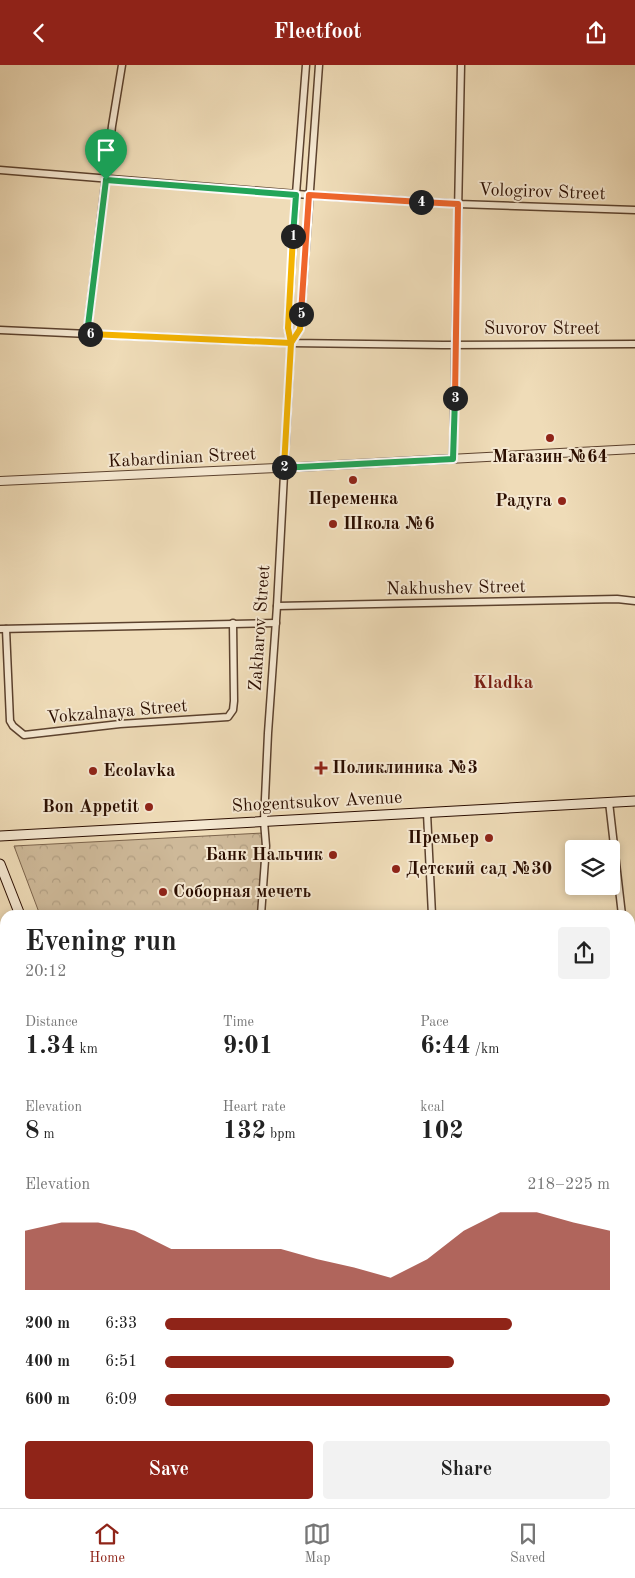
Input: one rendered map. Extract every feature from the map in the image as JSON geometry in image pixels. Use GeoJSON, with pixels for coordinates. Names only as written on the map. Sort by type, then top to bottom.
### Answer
{"type":"FeatureCollection","features":[{"type":"Feature","properties":{"kind":"main road","name":"Shogentsukov Avenue"},"geometry":{"type":"LineString","coordinates":[[0,836],[635,801]]}},
{"type":"Feature","properties":{"kind":"main road"},"geometry":{"type":"LineString","coordinates":[[0,864],[18,910]]}},
{"type":"Feature","properties":{"kind":"street"},"geometry":{"type":"LineString","coordinates":[[87,334],[112,126],[122,65]]}},
{"type":"Feature","properties":{"kind":"street","name":"Zakharov Street"},"geometry":{"type":"LineString","coordinates":[[261,910],[266,846],[264,821],[268,733],[276,623],[291,343],[288,328],[306,65]]}},
{"type":"Feature","properties":{"kind":"street","name":"Zakharov Street"},"geometry":{"type":"LineString","coordinates":[[291,343],[300,329],[319,65]]}},
{"type":"Feature","properties":{"kind":"street"},"geometry":{"type":"LineString","coordinates":[[453,459],[461,65]]}},
{"type":"Feature","properties":{"kind":"street","name":"Vologirov Street"},"geometry":{"type":"LineString","coordinates":[[0,170],[296,195],[458,204],[635,210]]}},
{"type":"Feature","properties":{"kind":"street","name":"Suvorov Street"},"geometry":{"type":"LineString","coordinates":[[0,330],[291,343],[455,345],[635,344]]}},
{"type":"Feature","properties":{"kind":"street","name":"Kabardinian Street"},"geometry":{"type":"LineString","coordinates":[[0,481],[635,449]]}},
{"type":"Feature","properties":{"kind":"street","name":"Nakhushev Street"},"geometry":{"type":"LineString","coordinates":[[277,606],[617,599],[635,601]]}},
{"type":"Feature","properties":{"kind":"street","name":"Vokzalnaya Street"},"geometry":{"type":"LineString","coordinates":[[3,629],[10,721],[24,735],[120,724],[228,717],[233,710],[234,701],[233,623]]}},
{"type":"Feature","properties":{"kind":"street"},"geometry":{"type":"LineString","coordinates":[[3,629],[276,623]]}},
{"type":"Feature","properties":{"kind":"street"},"geometry":{"type":"LineString","coordinates":[[609,802],[621,910]]}},
{"type":"Feature","properties":{"kind":"street"},"geometry":{"type":"LineString","coordinates":[[427,813],[432,910]]}},
{"type":"Feature","properties":{"kind":"green space"},"geometry":{"type":"Polygon","coordinates":[[[263,833],[258,910],[38,910],[14,846],[263,833]]]}},
{"type":"Feature","properties":{"kind":"place","name":"Магазин №64"},"geometry":{"type":"Point","coordinates":[550,438]}},
{"type":"Feature","properties":{"kind":"place","name":"Переменка"},"geometry":{"type":"Point","coordinates":[353,480]}},
{"type":"Feature","properties":{"kind":"place","name":"Радуга"},"geometry":{"type":"Point","coordinates":[562,501]}},
{"type":"Feature","properties":{"kind":"place","name":"Школа №6"},"geometry":{"type":"Point","coordinates":[333,524]}},
{"type":"Feature","properties":{"kind":"place","name":"Поликлиника №3"},"geometry":{"type":"Point","coordinates":[321,768]}},
{"type":"Feature","properties":{"kind":"place","name":"Ecolavka"},"geometry":{"type":"Point","coordinates":[93,771]}},
{"type":"Feature","properties":{"kind":"place","name":"Bon Appetit"},"geometry":{"type":"Point","coordinates":[149,807]}},
{"type":"Feature","properties":{"kind":"place","name":"Премьер"},"geometry":{"type":"Point","coordinates":[489,838]}},
{"type":"Feature","properties":{"kind":"place","name":"Банк Нальчик"},"geometry":{"type":"Point","coordinates":[333,855]}},
{"type":"Feature","properties":{"kind":"place","name":"Детский сад №30"},"geometry":{"type":"Point","coordinates":[396,869]}},
{"type":"Feature","properties":{"kind":"place","name":"Соборная мечеть"},"geometry":{"type":"Point","coordinates":[163,892]}},
{"type":"Feature","properties":{"kind":"district","name":"Kladka"},"geometry":{"type":"Point","coordinates":[503,683]}},
{"type":"Feature","properties":{"kind":"route"},"geometry":{"type":"LineString","coordinates":[[106,180],[87,334],[291,343],[300,329],[309,195],[458,204],[453,459],[284,468],[291,343],[288,328],[296,195],[106,180]]}}]}
